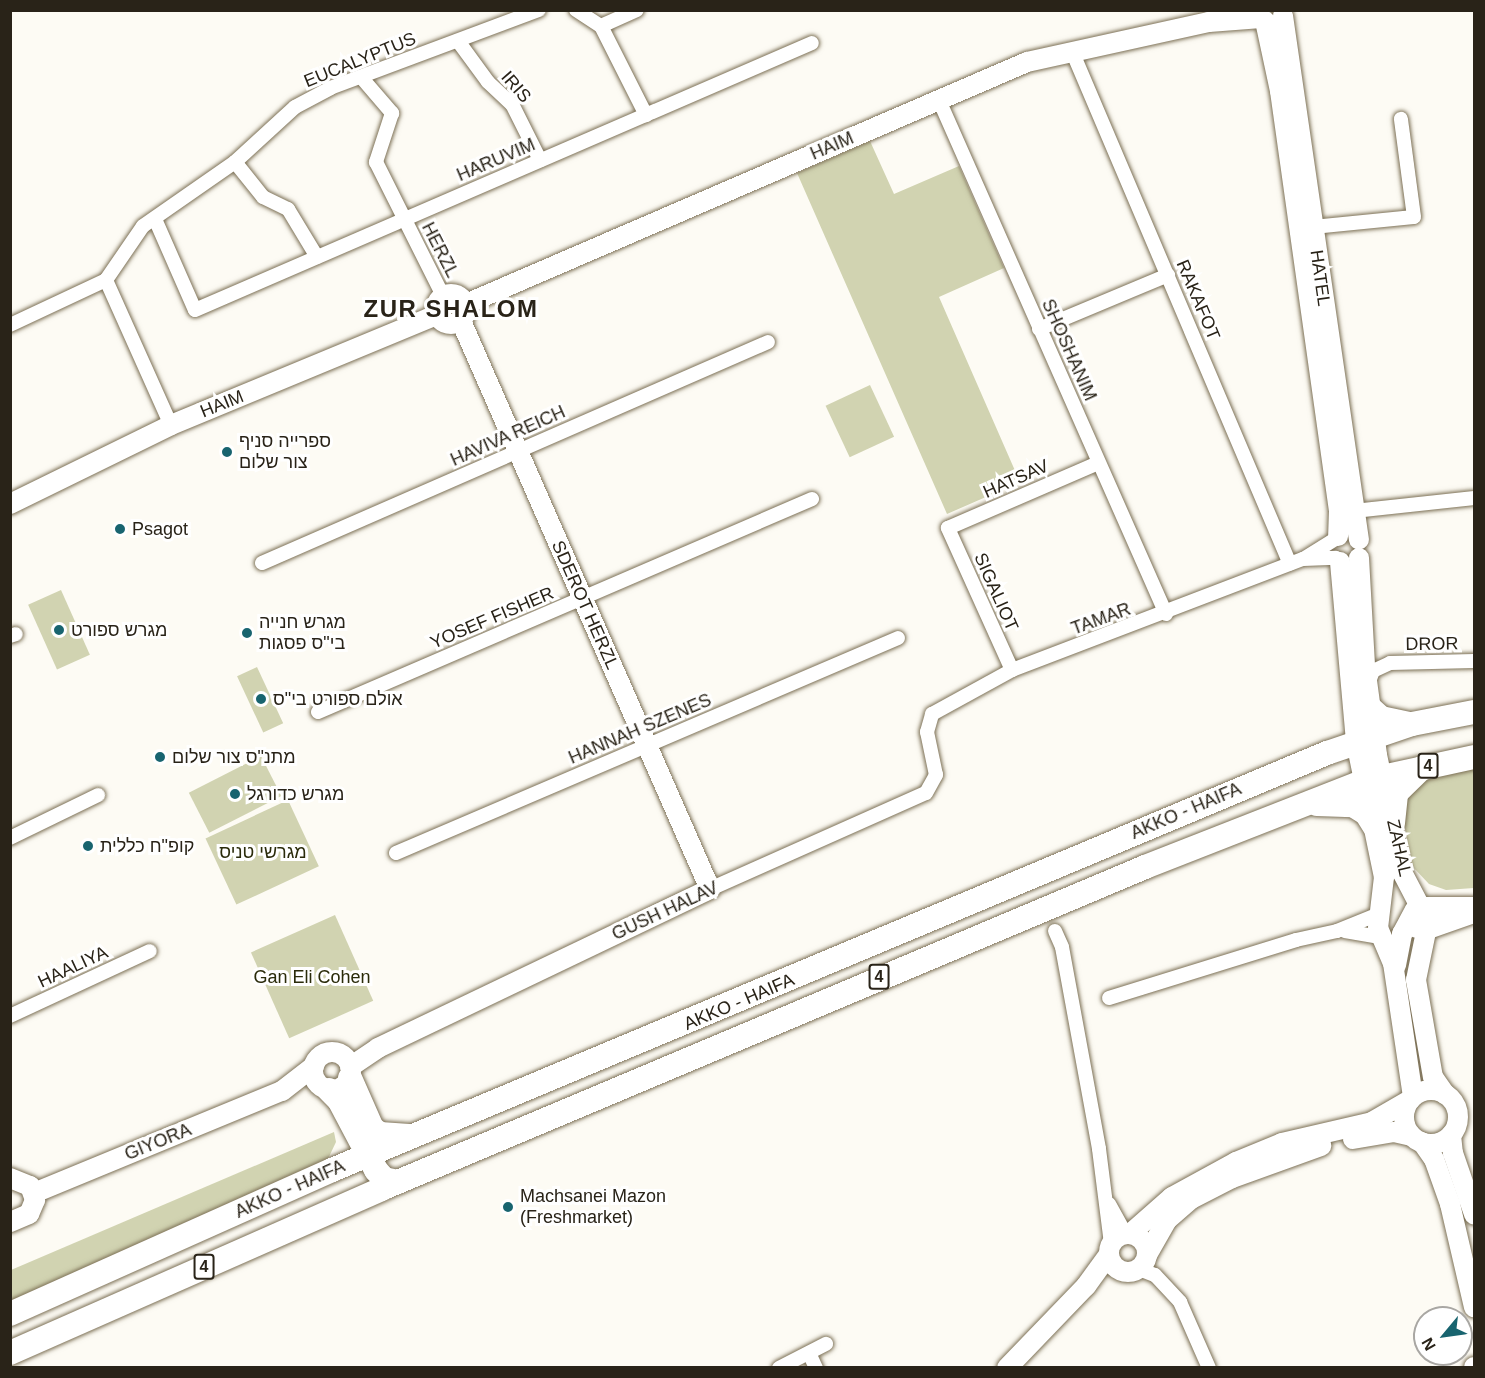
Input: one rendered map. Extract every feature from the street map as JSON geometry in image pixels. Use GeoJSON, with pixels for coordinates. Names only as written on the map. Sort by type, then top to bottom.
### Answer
{"type":"FeatureCollection","features":[{"type":"Feature","properties":{"kind":"highway"},"geometry":{"type":"LineString","coordinates":[[1371,709],[1389,721],[1412,724]]}},
{"type":"Feature","properties":{"kind":"highway","name":"AKKO - HAIFA"},"geometry":{"type":"LineString","coordinates":[[10,1314],[332,1170],[1365,739],[1412,724],[1474,712]]}},
{"type":"Feature","properties":{"kind":"highway","name":"AKKO - HAIFA"},"geometry":{"type":"LineString","coordinates":[[10,1353],[398,1182],[817,1003],[1291,809],[1373,778],[1474,757]]}},
{"type":"Feature","properties":{"kind":"highway"},"geometry":{"type":"LineString","coordinates":[[1291,809],[1343,802],[1383,824],[1400,787],[1426,766]]}},
{"type":"Feature","properties":{"kind":"highway"},"geometry":{"type":"LineString","coordinates":[[348,1067],[364,1113],[376,1131],[391,1137],[417,1135]]}},
{"type":"Feature","properties":{"kind":"highway"},"geometry":{"type":"LineString","coordinates":[[320,1080],[347,1115],[367,1156],[384,1179],[398,1182]]}},
{"type":"Feature","properties":{"kind":"highway"},"geometry":{"type":"LineString","coordinates":[[332,1170],[350,1141],[347,1115]]}},
{"type":"Feature","properties":{"kind":"street","name":"EUCALYPTUS"},"geometry":{"type":"LineString","coordinates":[[106,280],[133,237],[235,162],[295,107],[330,88],[540,10]]}},
{"type":"Feature","properties":{"kind":"street"},"geometry":{"type":"LineString","coordinates":[[576,10],[601,26],[646,115]]}},
{"type":"Feature","properties":{"kind":"street"},"geometry":{"type":"LineString","coordinates":[[601,26],[637,10]]}},
{"type":"Feature","properties":{"kind":"street","name":"HAIM"},"geometry":{"type":"LineString","coordinates":[[1209,22],[1238,10]]}},
{"type":"Feature","properties":{"kind":"street","name":"HAIM"},"geometry":{"type":"LineString","coordinates":[[463,313],[1027,62],[1209,22],[1270,15]]}},
{"type":"Feature","properties":{"kind":"street","name":"HATEL"},"geometry":{"type":"LineString","coordinates":[[1270,15],[1295,209],[1344,549],[1365,739]]}},
{"type":"Feature","properties":{"kind":"street","name":"HATEL"},"geometry":{"type":"LineString","coordinates":[[1270,15],[1313,227],[1354,511],[1344,549],[1363,642],[1371,709],[1365,739]]}},
{"type":"Feature","properties":{"kind":"street","name":"IRIS"},"geometry":{"type":"LineString","coordinates":[[458,40],[488,82],[512,104],[540,160]]}},
{"type":"Feature","properties":{"kind":"street","name":"HARUVIM"},"geometry":{"type":"LineString","coordinates":[[155,219],[195,310],[812,43]]}},
{"type":"Feature","properties":{"kind":"street","name":"RAKAFOT"},"geometry":{"type":"LineString","coordinates":[[1072,51],[1290,564]]}},
{"type":"Feature","properties":{"kind":"street","name":"HERZL"},"geometry":{"type":"LineString","coordinates":[[360,77],[392,112],[376,162],[443,296]]}},
{"type":"Feature","properties":{"kind":"street","name":"SHOSHANIM"},"geometry":{"type":"LineString","coordinates":[[939,100],[1166,614]]}},
{"type":"Feature","properties":{"kind":"street"},"geometry":{"type":"LineString","coordinates":[[1295,209],[1301,220],[1313,227],[1414,217],[1401,119]]}},
{"type":"Feature","properties":{"kind":"street"},"geometry":{"type":"LineString","coordinates":[[235,162],[263,197],[288,209],[317,257]]}},
{"type":"Feature","properties":{"kind":"street"},"geometry":{"type":"LineString","coordinates":[[1039,328],[1168,275]]}},
{"type":"Feature","properties":{"kind":"street"},"geometry":{"type":"LineString","coordinates":[[10,325],[106,280],[171,425]]}},
{"type":"Feature","properties":{"kind":"street"},"geometry":{"type":"LineString","coordinates":[[443,296],[459,296],[463,313],[450,324],[437,315],[437,304],[443,296]]}},
{"type":"Feature","properties":{"kind":"street","name":"SDEROT HERZL"},"geometry":{"type":"LineString","coordinates":[[463,313],[518,451],[710,889]]}},
{"type":"Feature","properties":{"kind":"street","name":"HAIM"},"geometry":{"type":"LineString","coordinates":[[10,504],[171,425],[437,315]]}},
{"type":"Feature","properties":{"kind":"street","name":"HAVIVA REICH"},"geometry":{"type":"LineString","coordinates":[[262,563],[768,342]]}},
{"type":"Feature","properties":{"kind":"street","name":"HATSAV"},"geometry":{"type":"LineString","coordinates":[[948,528],[1098,463]]}},
{"type":"Feature","properties":{"kind":"street"},"geometry":{"type":"LineString","coordinates":[[1354,511],[1474,498]]}},
{"type":"Feature","properties":{"kind":"street","name":"YOSEF FISHER"},"geometry":{"type":"LineString","coordinates":[[318,712],[812,499]]}},
{"type":"Feature","properties":{"kind":"street","name":"SIGALIOT"},"geometry":{"type":"LineString","coordinates":[[948,528],[1012,670]]}},
{"type":"Feature","properties":{"kind":"street","name":"TAMAR"},"geometry":{"type":"LineString","coordinates":[[927,732],[932,714],[1012,670],[1166,614],[1303,559],[1344,549]]}},
{"type":"Feature","properties":{"kind":"street","name":"HANNAH SZENES"},"geometry":{"type":"LineString","coordinates":[[396,853],[898,638]]}},
{"type":"Feature","properties":{"kind":"street","name":"DROR"},"geometry":{"type":"LineString","coordinates":[[1363,642],[1390,663]]}},
{"type":"Feature","properties":{"kind":"street","name":"DROR"},"geometry":{"type":"LineString","coordinates":[[1367,684],[1373,671],[1390,663],[1474,661]]}},
{"type":"Feature","properties":{"kind":"street","name":"GUSH HALAV"},"geometry":{"type":"LineString","coordinates":[[320,1080],[341,1088],[348,1067],[378,1048],[710,889],[926,793],[936,775],[927,732]]}},
{"type":"Feature","properties":{"kind":"street","name":"ZAHAL"},"geometry":{"type":"LineString","coordinates":[[1365,739],[1383,824],[1402,872],[1421,907],[1428,929]]}},
{"type":"Feature","properties":{"kind":"street"},"geometry":{"type":"LineString","coordinates":[[10,838],[98,795]]}},
{"type":"Feature","properties":{"kind":"street","name":"ZAHAL"},"geometry":{"type":"LineString","coordinates":[[1383,824],[1381,913],[1378,921],[1396,981],[1411,1099]]}},
{"type":"Feature","properties":{"kind":"street"},"geometry":{"type":"LineString","coordinates":[[1383,870],[1392,903],[1406,923],[1428,929],[1474,913]]}},
{"type":"Feature","properties":{"kind":"street"},"geometry":{"type":"LineString","coordinates":[[1396,981],[1398,952],[1406,923],[1421,907],[1474,907]]}},
{"type":"Feature","properties":{"kind":"street"},"geometry":{"type":"LineString","coordinates":[[1109,998],[1296,940],[1337,931],[1381,913]]}},
{"type":"Feature","properties":{"kind":"street"},"geometry":{"type":"LineString","coordinates":[[1428,929],[1416,980],[1434,1077],[1458,1113],[1452,1135],[1453,1153],[1474,1214]]}},
{"type":"Feature","properties":{"kind":"street"},"geometry":{"type":"LineString","coordinates":[[1055,931],[1062,946],[1108,1202],[1119,1242],[1114,1266],[1136,1265],[1155,1275],[1180,1302],[1209,1368]]}},
{"type":"Feature","properties":{"kind":"street"},"geometry":{"type":"LineString","coordinates":[[1337,931],[1360,932],[1384,938]]}},
{"type":"Feature","properties":{"kind":"street","name":"HAALIYA"},"geometry":{"type":"LineString","coordinates":[[10,1016],[150,951]]}},
{"type":"Feature","properties":{"kind":"street"},"geometry":{"type":"LineString","coordinates":[[320,1080],[326,1053],[348,1067]]}},
{"type":"Feature","properties":{"kind":"street","name":"GIYORA"},"geometry":{"type":"LineString","coordinates":[[34,1193],[282,1090],[320,1080]]}},
{"type":"Feature","properties":{"kind":"street"},"geometry":{"type":"LineString","coordinates":[[1008,1367],[1086,1286],[1119,1242],[1172,1197],[1236,1162],[1282,1143],[1372,1122],[1425,1090],[1445,1094]]}},
{"type":"Feature","properties":{"kind":"street"},"geometry":{"type":"LineString","coordinates":[[1411,1099],[1404,1114],[1417,1139],[1434,1159],[1450,1204],[1474,1307]]}},
{"type":"Feature","properties":{"kind":"street"},"geometry":{"type":"LineString","coordinates":[[1086,1286],[1136,1265],[1167,1220],[1191,1200],[1233,1178],[1342,1141],[1394,1132],[1417,1139],[1441,1142],[1452,1135]]}},
{"type":"Feature","properties":{"kind":"street"},"geometry":{"type":"LineString","coordinates":[[10,1178],[23,1181],[34,1193],[29,1214],[10,1222]]}},
{"type":"Feature","properties":{"kind":"street"},"geometry":{"type":"LineString","coordinates":[[1119,1242],[1142,1240],[1136,1265]]}},
{"type":"Feature","properties":{"kind":"street"},"geometry":{"type":"LineString","coordinates":[[779,1368],[826,1344]]}},
{"type":"Feature","properties":{"kind":"street"},"geometry":{"type":"LineString","coordinates":[[809,1353],[816,1368]]}},
{"type":"Feature","properties":{"kind":"green space"},"geometry":{"type":"Polygon","coordinates":[[[870,141],[894,194],[959,166],[1004,268],[939,297],[1020,482],[947,514],[797,173],[870,141]]]}},
{"type":"Feature","properties":{"kind":"green space"},"geometry":{"type":"Polygon","coordinates":[[[870,385],[894,437],[850,457],[826,406],[870,385]]]}},
{"type":"Feature","properties":{"kind":"green space","name":"מגרש ספורט"},"geometry":{"type":"Polygon","coordinates":[[[61,590],[90,655],[57,670],[28,605],[61,590]]]}},
{"type":"Feature","properties":{"kind":"green space","name":"אולם ספורט בי\"ס"},"geometry":{"type":"Polygon","coordinates":[[[257,667],[283,723],[263,732],[237,676],[257,667]]]}},
{"type":"Feature","properties":{"kind":"green space","name":"מגרש כדורגל"},"geometry":{"type":"Polygon","coordinates":[[[261,756],[281,796],[209,833],[189,793],[261,756]]]}},
{"type":"Feature","properties":{"kind":"green space"},"geometry":{"type":"Polygon","coordinates":[[[1474,765],[1474,888],[1446,890],[1429,884],[1412,866],[1404,823],[1406,801],[1424,778],[1474,765]]]}},
{"type":"Feature","properties":{"kind":"green space","name":"מגרשי טניס"},"geometry":{"type":"Polygon","coordinates":[[[288,800],[319,866],[236,905],[206,838],[288,800]]]}},
{"type":"Feature","properties":{"kind":"green space","name":"Gan Eli Cohen"},"geometry":{"type":"Polygon","coordinates":[[[335,915],[373,1001],[289,1038],[251,952],[335,915]]]}},
{"type":"Feature","properties":{"kind":"green space"},"geometry":{"type":"Polygon","coordinates":[[[334,1132],[336,1142],[326,1163],[203,1222],[11,1301],[11,1270],[334,1132]]]}},
{"type":"Feature","properties":{"kind":"place","name":"ספרייה סניף צור שלום"},"geometry":{"type":"Point","coordinates":[227,452]}},
{"type":"Feature","properties":{"kind":"place","name":"Psagot"},"geometry":{"type":"Point","coordinates":[120,529]}},
{"type":"Feature","properties":{"kind":"place","name":"מגרש ספורט"},"geometry":{"type":"Point","coordinates":[59,630]}},
{"type":"Feature","properties":{"kind":"place","name":"מגרש חנייה בי\"ס פסגות"},"geometry":{"type":"Point","coordinates":[247,633]}},
{"type":"Feature","properties":{"kind":"place","name":"אולם ספורט בי\"ס"},"geometry":{"type":"Point","coordinates":[261,699]}},
{"type":"Feature","properties":{"kind":"place","name":"מתנ\"ס צור שלום"},"geometry":{"type":"Point","coordinates":[160,757]}},
{"type":"Feature","properties":{"kind":"place","name":"מגרש כדורגל"},"geometry":{"type":"Point","coordinates":[235,794]}},
{"type":"Feature","properties":{"kind":"place","name":"קופ\"ח כללית"},"geometry":{"type":"Point","coordinates":[88,846]}},
{"type":"Feature","properties":{"kind":"place","name":"Machsanei Mazon (Freshmarket)"},"geometry":{"type":"Point","coordinates":[508,1207]}},
{"type":"Feature","properties":{"kind":"district","name":"ZUR SHALOM"},"geometry":{"type":"Point","coordinates":[451,309]}}]}
